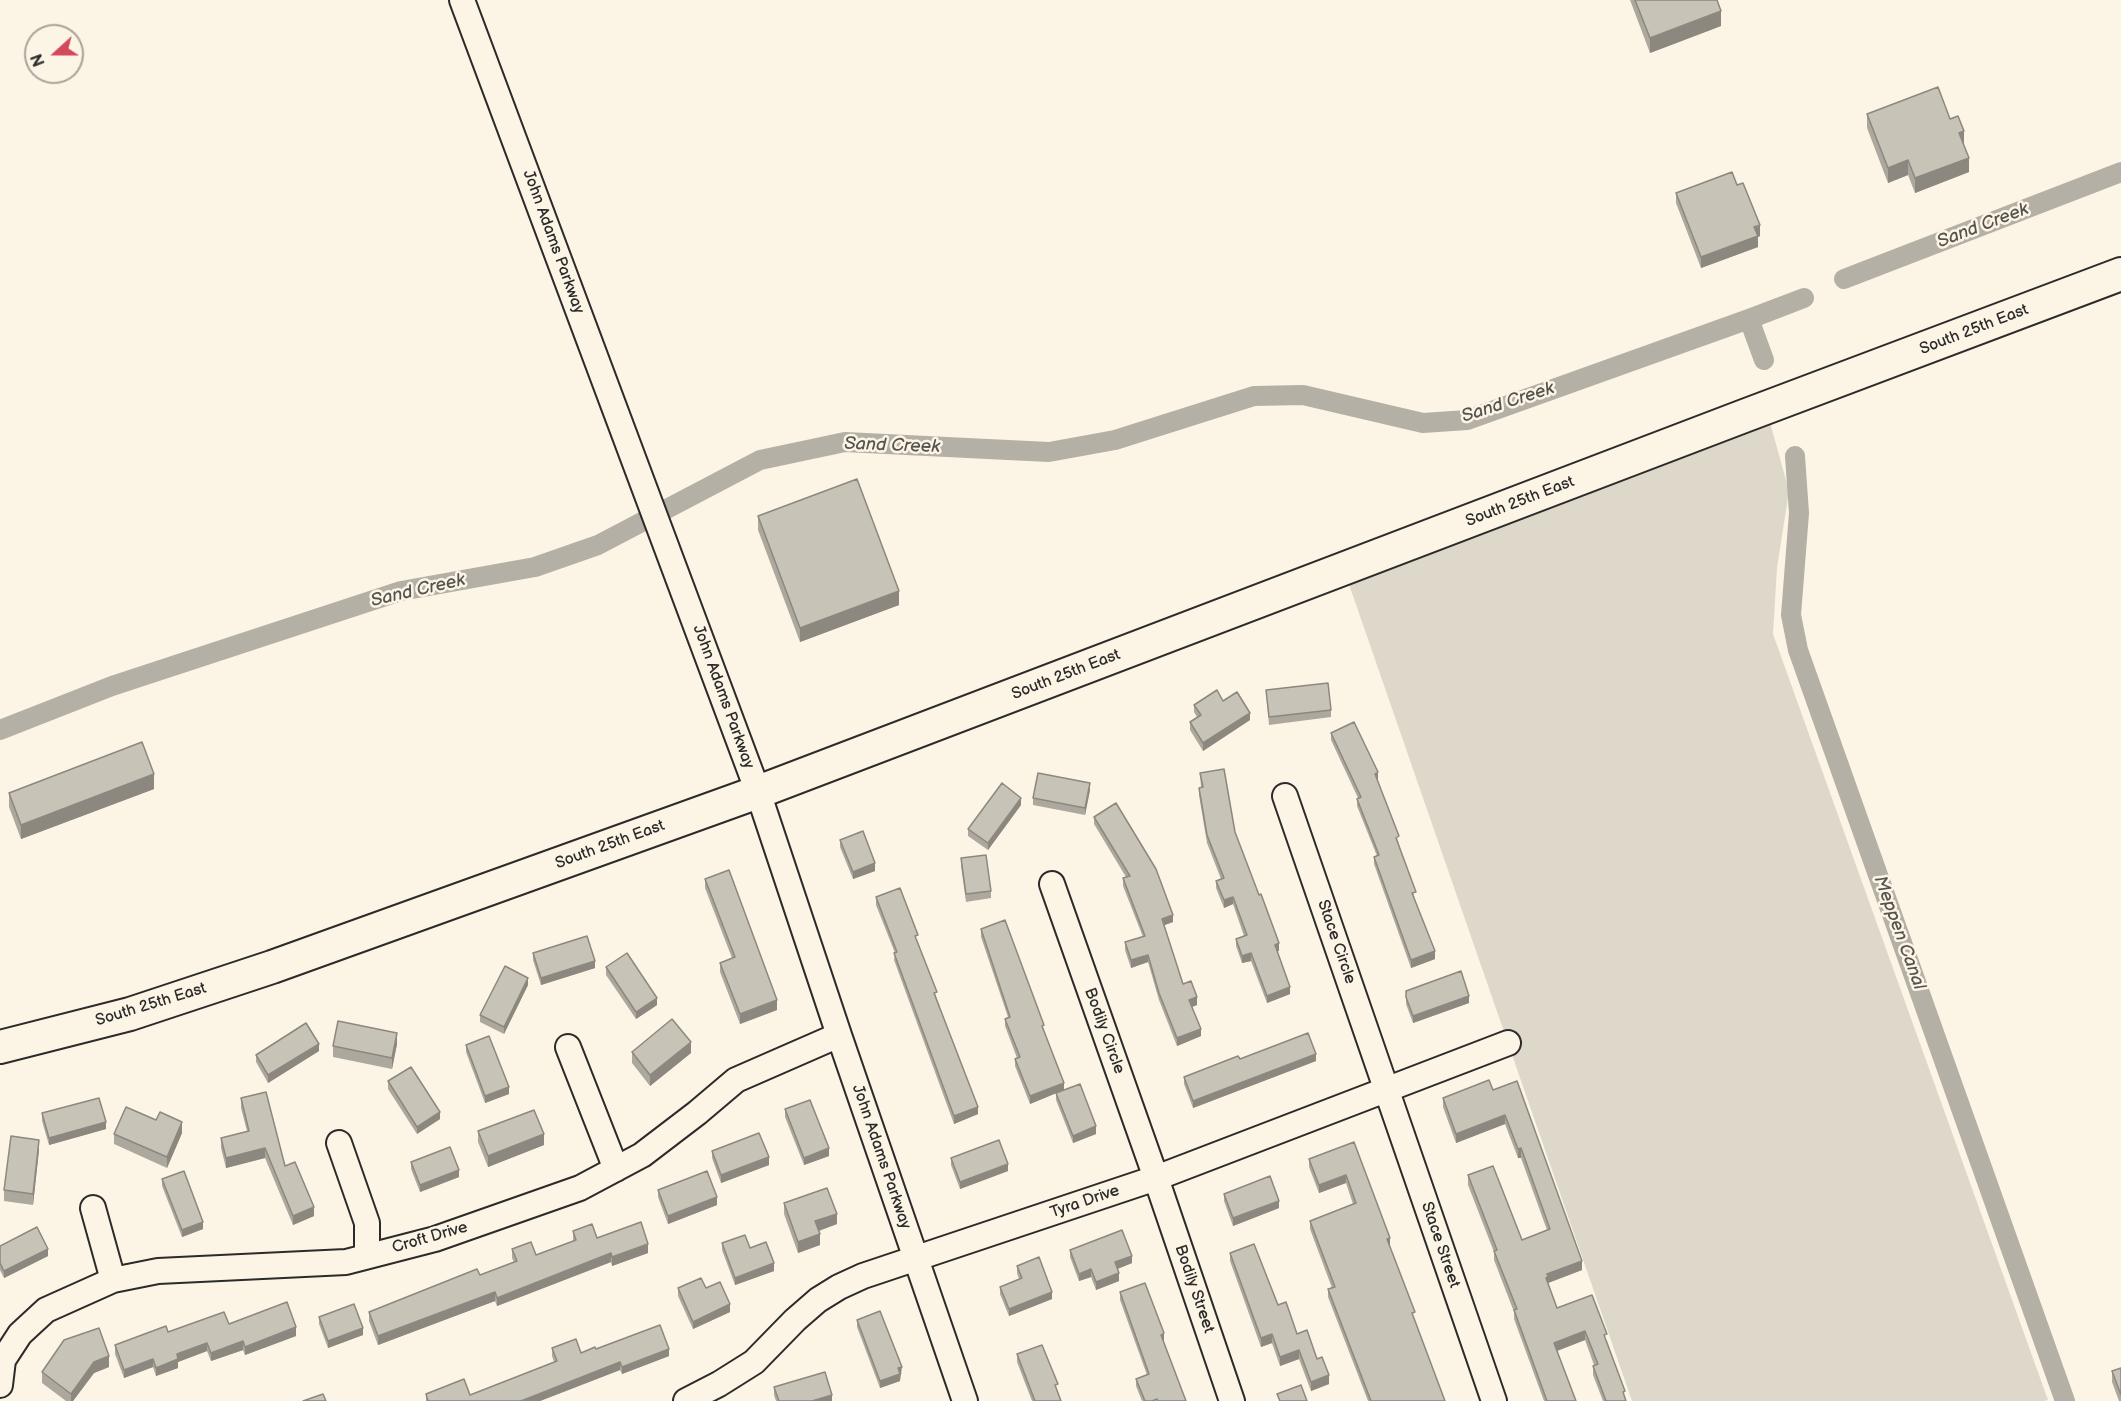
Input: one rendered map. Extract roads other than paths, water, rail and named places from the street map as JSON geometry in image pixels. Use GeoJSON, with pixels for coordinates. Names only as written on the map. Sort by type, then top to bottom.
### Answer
{"type":"FeatureCollection","features":[{"type":"Feature","properties":{"kind":"main road","name":"South 25th East"},"geometry":{"type":"LineString","coordinates":[[0,1047],[130,1014],[272,967],[758,792],[2121,274]]}},
{"type":"Feature","properties":{"kind":"street","name":"John Adams Parkway"},"geometry":{"type":"LineString","coordinates":[[462,0],[758,792],[965,1401]]}},
{"type":"Feature","properties":{"kind":"street","name":"Stace Circle"},"geometry":{"type":"LineString","coordinates":[[1285,796],[1387,1088]]}},
{"type":"Feature","properties":{"kind":"street","name":"Bodily Circle"},"geometry":{"type":"LineString","coordinates":[[1052,884],[1156,1178]]}},
{"type":"Feature","properties":{"kind":"street","name":"Croft Drive"},"geometry":{"type":"LineString","coordinates":[[0,1385],[3,1360],[20,1334],[46,1310],[113,1280],[158,1271],[346,1262],[446,1235],[580,1188],[642,1155],[736,1080],[839,1035]]}},
{"type":"Feature","properties":{"kind":"street","name":"Tyra Drive"},"geometry":{"type":"LineString","coordinates":[[687,1401],[754,1362],[818,1300],[863,1276],[1156,1178],[1508,1043]]}},
{"type":"Feature","properties":{"kind":"street"},"geometry":{"type":"LineString","coordinates":[[568,1047],[616,1169]]}},
{"type":"Feature","properties":{"kind":"street","name":"Stace Street"},"geometry":{"type":"LineString","coordinates":[[1387,1088],[1494,1401]]}},
{"type":"Feature","properties":{"kind":"street"},"geometry":{"type":"LineString","coordinates":[[339,1143],[367,1223],[367,1256]]}},
{"type":"Feature","properties":{"kind":"street","name":"Bodily Street"},"geometry":{"type":"LineString","coordinates":[[1156,1178],[1232,1401]]}},
{"type":"Feature","properties":{"kind":"street"},"geometry":{"type":"LineString","coordinates":[[93,1208],[113,1280]]}},
{"type":"Feature","properties":{"kind":"street"},"geometry":{"type":"LineString","coordinates":[[0,1394],[0,1401]]}},
{"type":"Feature","properties":{"kind":"waterway","name":"Sand Creek"},"geometry":{"type":"LineString","coordinates":[[1844,279],[2121,172]]}},
{"type":"Feature","properties":{"kind":"waterway","name":"Sand Creek"},"geometry":{"type":"LineString","coordinates":[[0,730],[112,686],[401,591],[535,567],[598,545],[760,460],[845,442],[1049,452],[1115,440],[1254,396],[1303,395],[1423,423],[1467,420],[1804,298]]}},
{"type":"Feature","properties":{"kind":"waterway"},"geometry":{"type":"LineString","coordinates":[[1749,319],[1764,360]]}},
{"type":"Feature","properties":{"kind":"waterway","name":"Meppen Canal"},"geometry":{"type":"LineString","coordinates":[[1795,456],[1799,513],[1791,615],[1798,650],[2065,1401]]}}]}
